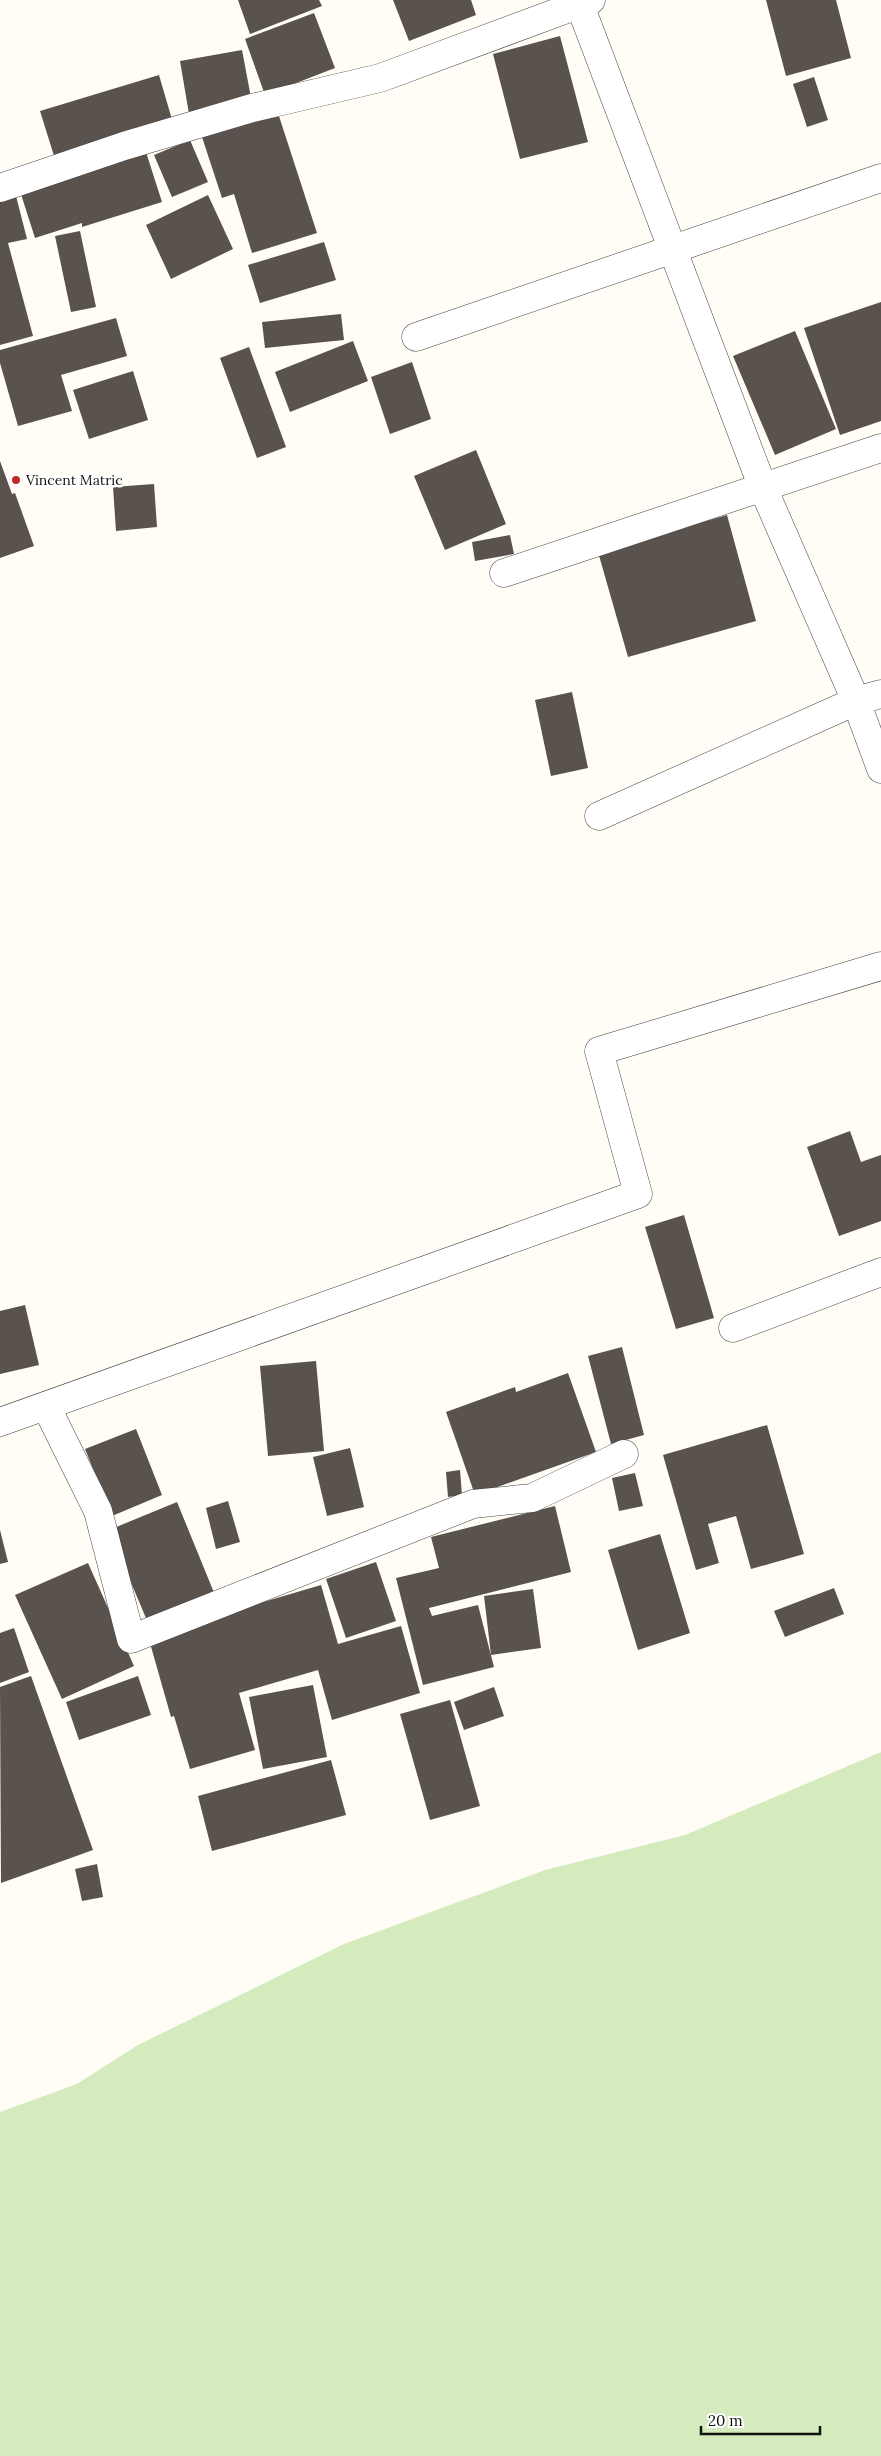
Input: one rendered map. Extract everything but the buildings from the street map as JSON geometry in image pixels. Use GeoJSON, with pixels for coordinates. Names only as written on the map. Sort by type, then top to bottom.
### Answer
{"type":"FeatureCollection","features":[{"type":"Feature","properties":{"kind":"street"},"geometry":{"type":"LineString","coordinates":[[0,188],[124,146],[243,110],[380,78],[583,1],[763,488],[869,698],[881,769]]}},
{"type":"Feature","properties":{"kind":"street"},"geometry":{"type":"LineString","coordinates":[[416,337],[881,178]]}},
{"type":"Feature","properties":{"kind":"street"},"geometry":{"type":"LineString","coordinates":[[504,573],[881,448]]}},
{"type":"Feature","properties":{"kind":"street"},"geometry":{"type":"LineString","coordinates":[[599,816],[869,698]]}},
{"type":"Feature","properties":{"kind":"street"},"geometry":{"type":"LineString","coordinates":[[0,1422],[638,1194],[598,1051],[881,966]]}},
{"type":"Feature","properties":{"kind":"street"},"geometry":{"type":"LineString","coordinates":[[733,1328],[881,1272]]}},
{"type":"Feature","properties":{"kind":"street"},"geometry":{"type":"LineString","coordinates":[[46,1406],[98,1511],[132,1639],[474,1504],[532,1498],[624,1454]]}},
{"type":"Feature","properties":{"kind":"green space"},"geometry":{"type":"Polygon","coordinates":[[[881,1752],[881,2456],[0,2456],[0,2112],[77,2084],[138,2045],[344,1944],[545,1870],[685,1835],[881,1752]]]}},
{"type":"Feature","properties":{"kind":"place","name":"Vincent Matric"},"geometry":{"type":"Point","coordinates":[16,480]}}]}
